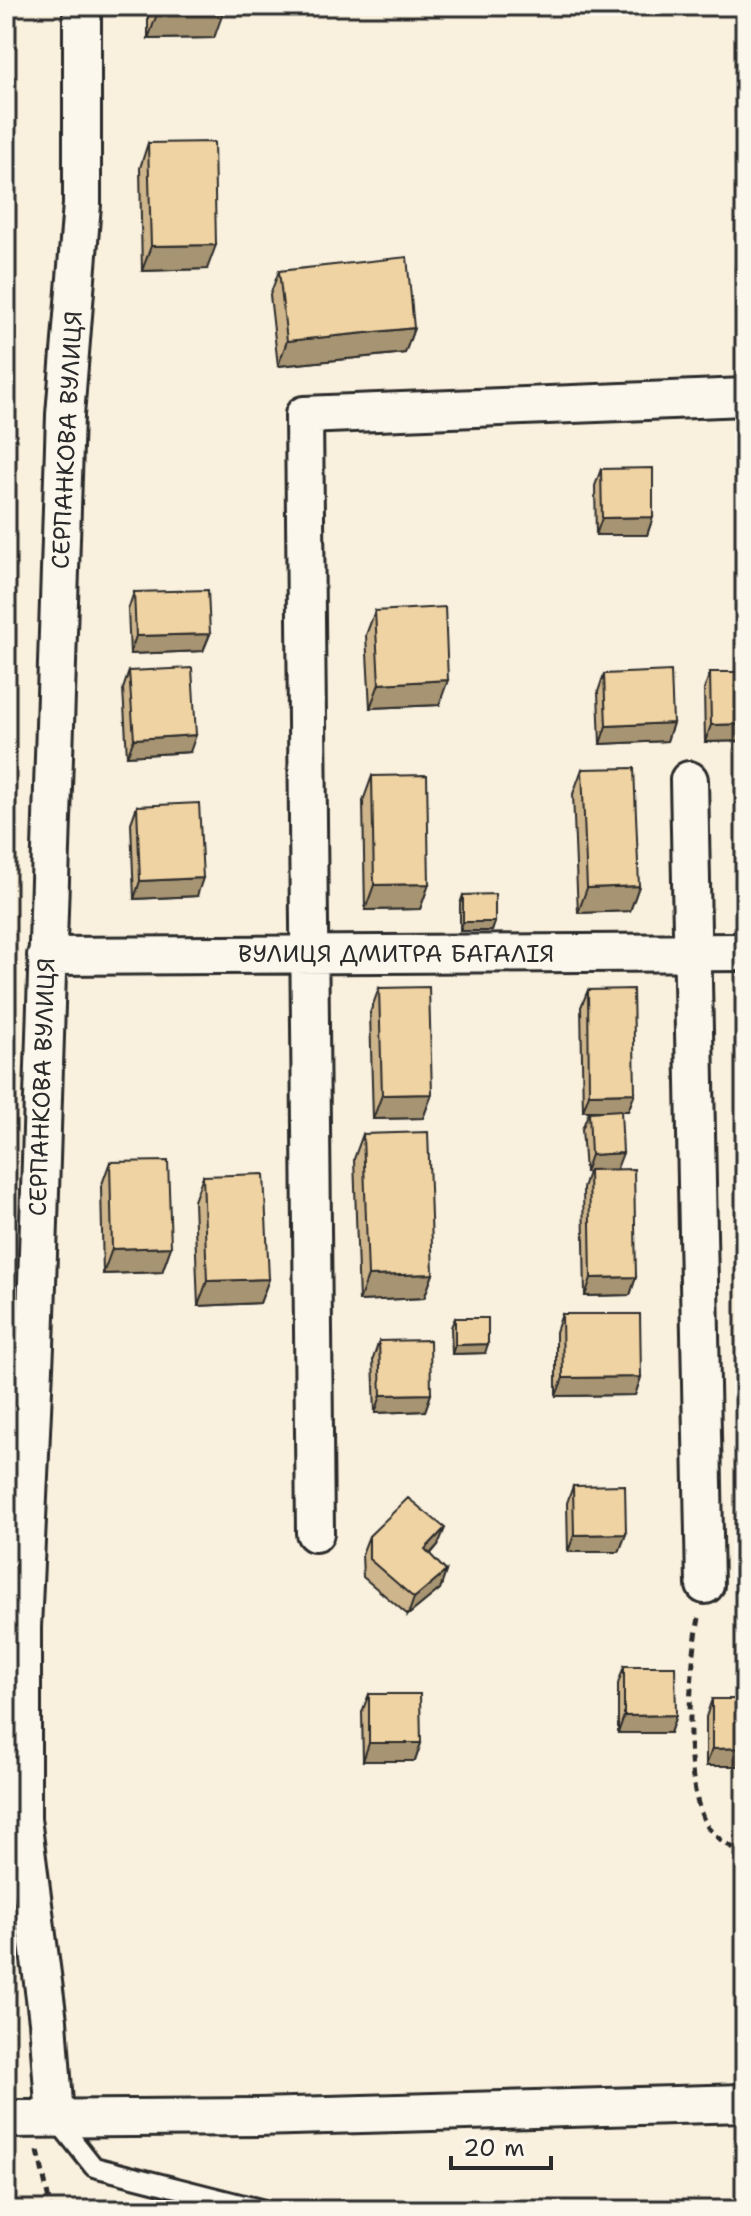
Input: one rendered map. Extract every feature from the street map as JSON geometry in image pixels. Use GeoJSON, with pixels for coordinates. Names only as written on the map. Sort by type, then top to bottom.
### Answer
{"type":"FeatureCollection","features":[{"type":"Feature","properties":{"kind":"street","name":"СЕРПАНКОВА ВУЛИЦЯ"},"geometry":{"type":"LineString","coordinates":[[31,2119],[48,2021],[22,1819],[22,1627],[35,1346],[65,415],[82,204],[82,6]]}},
{"type":"Feature","properties":{"kind":"street"},"geometry":{"type":"LineString","coordinates":[[315,1533],[304,415],[745,397]]}},
{"type":"Feature","properties":{"kind":"street"},"geometry":{"type":"LineString","coordinates":[[689,780],[705,1585]]}},
{"type":"Feature","properties":{"kind":"street","name":"ВУЛИЦЯ ДМИТРА БАГАЛІЯ"},"geometry":{"type":"LineString","coordinates":[[46,956],[745,952]]}},
{"type":"Feature","properties":{"kind":"street"},"geometry":{"type":"LineString","coordinates":[[31,2119],[352,2115],[745,2103]]}},
{"type":"Feature","properties":{"kind":"lane"},"geometry":{"type":"LineString","coordinates":[[31,2119],[94,2167],[264,2210]]}},
{"type":"Feature","properties":{"kind":"path"},"geometry":{"type":"LineString","coordinates":[[705,1585],[690,1663],[693,1783],[710,1829],[745,1856]]}},
{"type":"Feature","properties":{"kind":"path"},"geometry":{"type":"LineString","coordinates":[[31,2119],[51,2210]]}},
{"type":"Feature","properties":{"kind":"building"},"geometry":{"type":"Polygon","coordinates":[[[157,6],[223,6],[223,13],[157,14],[157,6]]]}},
{"type":"Feature","properties":{"kind":"building"},"geometry":{"type":"Polygon","coordinates":[[[6,56],[9,56],[9,127],[6,127],[6,56]]]}},
{"type":"Feature","properties":{"kind":"building"},"geometry":{"type":"Polygon","coordinates":[[[214,142],[216,245],[151,246],[148,143],[214,142]]]}},
{"type":"Feature","properties":{"kind":"building"},"geometry":{"type":"Polygon","coordinates":[[[407,257],[414,328],[287,341],[279,271],[407,257]]]}},
{"type":"Feature","properties":{"kind":"building"},"geometry":{"type":"Polygon","coordinates":[[[6,270],[9,270],[8,331],[6,331],[6,270]]]}},
{"type":"Feature","properties":{"kind":"building"},"geometry":{"type":"Polygon","coordinates":[[[653,468],[653,517],[602,518],[601,469],[653,468]]]}},
{"type":"Feature","properties":{"kind":"building"},"geometry":{"type":"Polygon","coordinates":[[[208,590],[210,634],[136,636],[134,592],[208,590]]]}},
{"type":"Feature","properties":{"kind":"building"},"geometry":{"type":"Polygon","coordinates":[[[445,607],[448,680],[379,684],[375,611],[445,607]]]}},
{"type":"Feature","properties":{"kind":"building"},"geometry":{"type":"Polygon","coordinates":[[[192,668],[196,735],[134,739],[129,671],[192,668]]]}},
{"type":"Feature","properties":{"kind":"building"},"geometry":{"type":"Polygon","coordinates":[[[671,671],[673,723],[606,726],[604,674],[671,671]]]}},
{"type":"Feature","properties":{"kind":"building"},"geometry":{"type":"Polygon","coordinates":[[[710,672],[745,672],[745,724],[711,725],[710,672]]]}},
{"type":"Feature","properties":{"kind":"building"},"geometry":{"type":"Polygon","coordinates":[[[634,768],[639,886],[587,888],[582,769],[634,768]]]}},
{"type":"Feature","properties":{"kind":"building"},"geometry":{"type":"Polygon","coordinates":[[[427,775],[429,884],[374,885],[372,776],[427,775]]]}},
{"type":"Feature","properties":{"kind":"building"},"geometry":{"type":"Polygon","coordinates":[[[199,803],[203,878],[140,881],[137,806],[199,803]]]}},
{"type":"Feature","properties":{"kind":"building"},"geometry":{"type":"Polygon","coordinates":[[[495,894],[495,922],[463,922],[463,895],[495,894]]]}},
{"type":"Feature","properties":{"kind":"building"},"geometry":{"type":"Polygon","coordinates":[[[429,987],[432,1094],[382,1095],[379,988],[429,987]]]}},
{"type":"Feature","properties":{"kind":"building"},"geometry":{"type":"Polygon","coordinates":[[[633,989],[635,1093],[589,1094],[588,990],[633,989]]]}},
{"type":"Feature","properties":{"kind":"building"},"geometry":{"type":"Polygon","coordinates":[[[621,1110],[623,1153],[591,1155],[589,1112],[621,1110]]]}},
{"type":"Feature","properties":{"kind":"building"},"geometry":{"type":"Polygon","coordinates":[[[428,1132],[433,1274],[368,1276],[363,1134],[428,1132]]]}},
{"type":"Feature","properties":{"kind":"building"},"geometry":{"type":"Polygon","coordinates":[[[168,1161],[171,1247],[112,1249],[110,1162],[168,1161]]]}},
{"type":"Feature","properties":{"kind":"building"},"geometry":{"type":"Polygon","coordinates":[[[634,1169],[636,1277],[591,1278],[589,1170],[634,1169]]]}},
{"type":"Feature","properties":{"kind":"building"},"geometry":{"type":"Polygon","coordinates":[[[264,1174],[269,1279],[207,1281],[203,1176],[264,1174]]]}},
{"type":"Feature","properties":{"kind":"building"},"geometry":{"type":"Polygon","coordinates":[[[562,1314],[640,1314],[641,1377],[563,1378],[562,1314]]]}},
{"type":"Feature","properties":{"kind":"building"},"geometry":{"type":"Polygon","coordinates":[[[455,1318],[488,1318],[488,1344],[455,1345],[455,1318]]]}},
{"type":"Feature","properties":{"kind":"building"},"geometry":{"type":"Polygon","coordinates":[[[430,1340],[431,1394],[381,1395],[379,1341],[430,1340]]]}},
{"type":"Feature","properties":{"kind":"building"},"geometry":{"type":"Polygon","coordinates":[[[625,1485],[626,1534],[574,1535],[573,1486],[625,1485]]]}},
{"type":"Feature","properties":{"kind":"building"},"geometry":{"type":"Polygon","coordinates":[[[408,1498],[445,1528],[425,1549],[446,1571],[414,1598],[369,1559],[369,1536],[408,1498]]]}},
{"type":"Feature","properties":{"kind":"building"},"geometry":{"type":"Polygon","coordinates":[[[624,1666],[675,1666],[676,1715],[624,1716],[624,1666]]]}},
{"type":"Feature","properties":{"kind":"building"},"geometry":{"type":"Polygon","coordinates":[[[369,1694],[420,1694],[421,1743],[369,1743],[369,1694]]]}},
{"type":"Feature","properties":{"kind":"building"},"geometry":{"type":"Polygon","coordinates":[[[712,1699],[745,1699],[745,1748],[712,1749],[712,1699]]]}}]}
